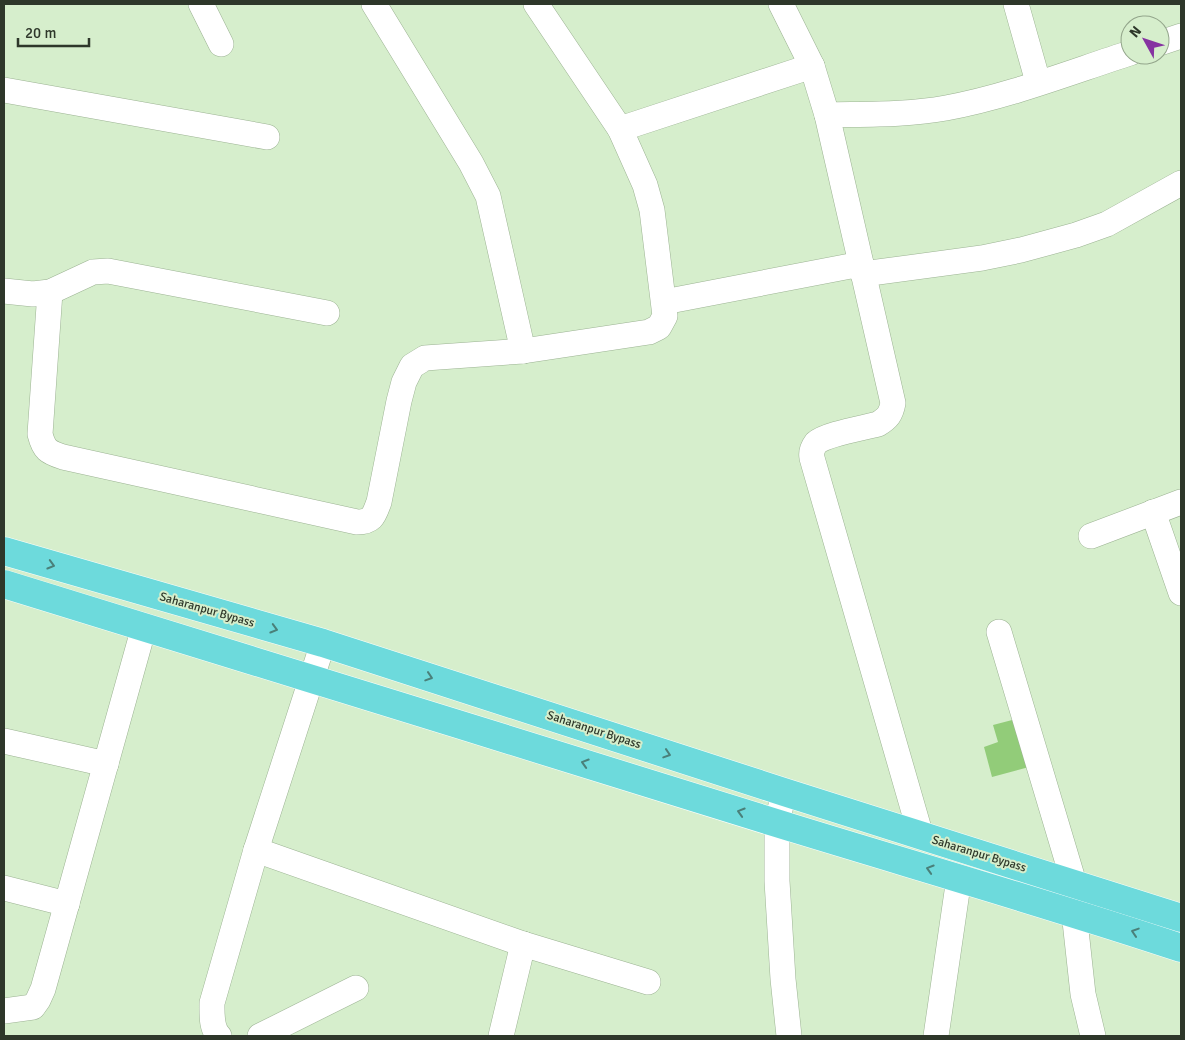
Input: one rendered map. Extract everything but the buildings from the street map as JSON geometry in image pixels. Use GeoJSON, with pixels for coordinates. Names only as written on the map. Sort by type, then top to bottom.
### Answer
{"type":"FeatureCollection","features":[{"type":"Feature","properties":{"kind":"main road","name":"Saharanpur Bypass"},"geometry":{"type":"LineString","coordinates":[[4,551],[323,643],[920,836],[1181,918]]}},
{"type":"Feature","properties":{"kind":"main road"},"geometry":{"type":"LineString","coordinates":[[4,584],[777,823],[1074,912],[1181,948]]}},
{"type":"Feature","properties":{"kind":"street"},"geometry":{"type":"LineString","coordinates":[[201,4],[221,44]]}},
{"type":"Feature","properties":{"kind":"street"},"geometry":{"type":"LineString","coordinates":[[50,292],[40,434],[43,446],[51,453],[358,522],[366,522],[374,516],[379,502],[399,401],[404,382],[412,366],[425,358],[523,351],[649,332],[659,327],[665,316],[652,210],[645,185],[620,129],[536,4]]}},
{"type":"Feature","properties":{"kind":"street"},"geometry":{"type":"LineString","coordinates":[[781,4],[812,66],[827,115],[893,403],[891,414],[878,424],[826,437],[816,444],[811,452],[920,836]]}},
{"type":"Feature","properties":{"kind":"street"},"geometry":{"type":"LineString","coordinates":[[1016,4],[1038,82]]}},
{"type":"Feature","properties":{"kind":"street"},"geometry":{"type":"LineString","coordinates":[[379,5],[471,163],[488,196],[523,351]]}},
{"type":"Feature","properties":{"kind":"street"},"geometry":{"type":"LineString","coordinates":[[827,115],[905,113],[946,108],[984,99],[1120,56]]}},
{"type":"Feature","properties":{"kind":"street"},"geometry":{"type":"LineString","coordinates":[[620,129],[812,66]]}},
{"type":"Feature","properties":{"kind":"street"},"geometry":{"type":"LineString","coordinates":[[4,90],[267,137]]}},
{"type":"Feature","properties":{"kind":"street"},"geometry":{"type":"LineString","coordinates":[[664,302],[862,269],[982,258],[1021,250],[1076,235],[1107,224],[1181,183]]}},
{"type":"Feature","properties":{"kind":"street"},"geometry":{"type":"LineString","coordinates":[[4,292],[33,294],[50,292],[93,272],[108,271],[327,313]]}},
{"type":"Feature","properties":{"kind":"street"},"geometry":{"type":"LineString","coordinates":[[1091,536],[1181,502]]}},
{"type":"Feature","properties":{"kind":"street"},"geometry":{"type":"LineString","coordinates":[[1153,512],[1181,593]]}},
{"type":"Feature","properties":{"kind":"street"},"geometry":{"type":"LineString","coordinates":[[4,1011],[33,1006],[38,1000],[67,904],[144,627]]}},
{"type":"Feature","properties":{"kind":"street"},"geometry":{"type":"LineString","coordinates":[[999,632],[1074,884]]}},
{"type":"Feature","properties":{"kind":"street"},"geometry":{"type":"LineString","coordinates":[[219,1036],[216,1034],[212,1018],[212,1003],[256,850],[323,643]]}},
{"type":"Feature","properties":{"kind":"street"},"geometry":{"type":"LineString","coordinates":[[4,741],[106,764]]}},
{"type":"Feature","properties":{"kind":"street"},"geometry":{"type":"LineString","coordinates":[[784,792],[777,823],[777,881],[783,979],[789,1036]]}},
{"type":"Feature","properties":{"kind":"street"},"geometry":{"type":"LineString","coordinates":[[256,850],[522,944],[648,982]]}},
{"type":"Feature","properties":{"kind":"street"},"geometry":{"type":"LineString","coordinates":[[936,1036],[958,878]]}},
{"type":"Feature","properties":{"kind":"street"},"geometry":{"type":"LineString","coordinates":[[4,888],[67,904]]}},
{"type":"Feature","properties":{"kind":"street"},"geometry":{"type":"LineString","coordinates":[[1074,912],[1082,994],[1093,1036]]}},
{"type":"Feature","properties":{"kind":"street"},"geometry":{"type":"LineString","coordinates":[[501,1036],[522,944]]}},
{"type":"Feature","properties":{"kind":"street"},"geometry":{"type":"LineString","coordinates":[[260,1036],[356,988]]}}]}
